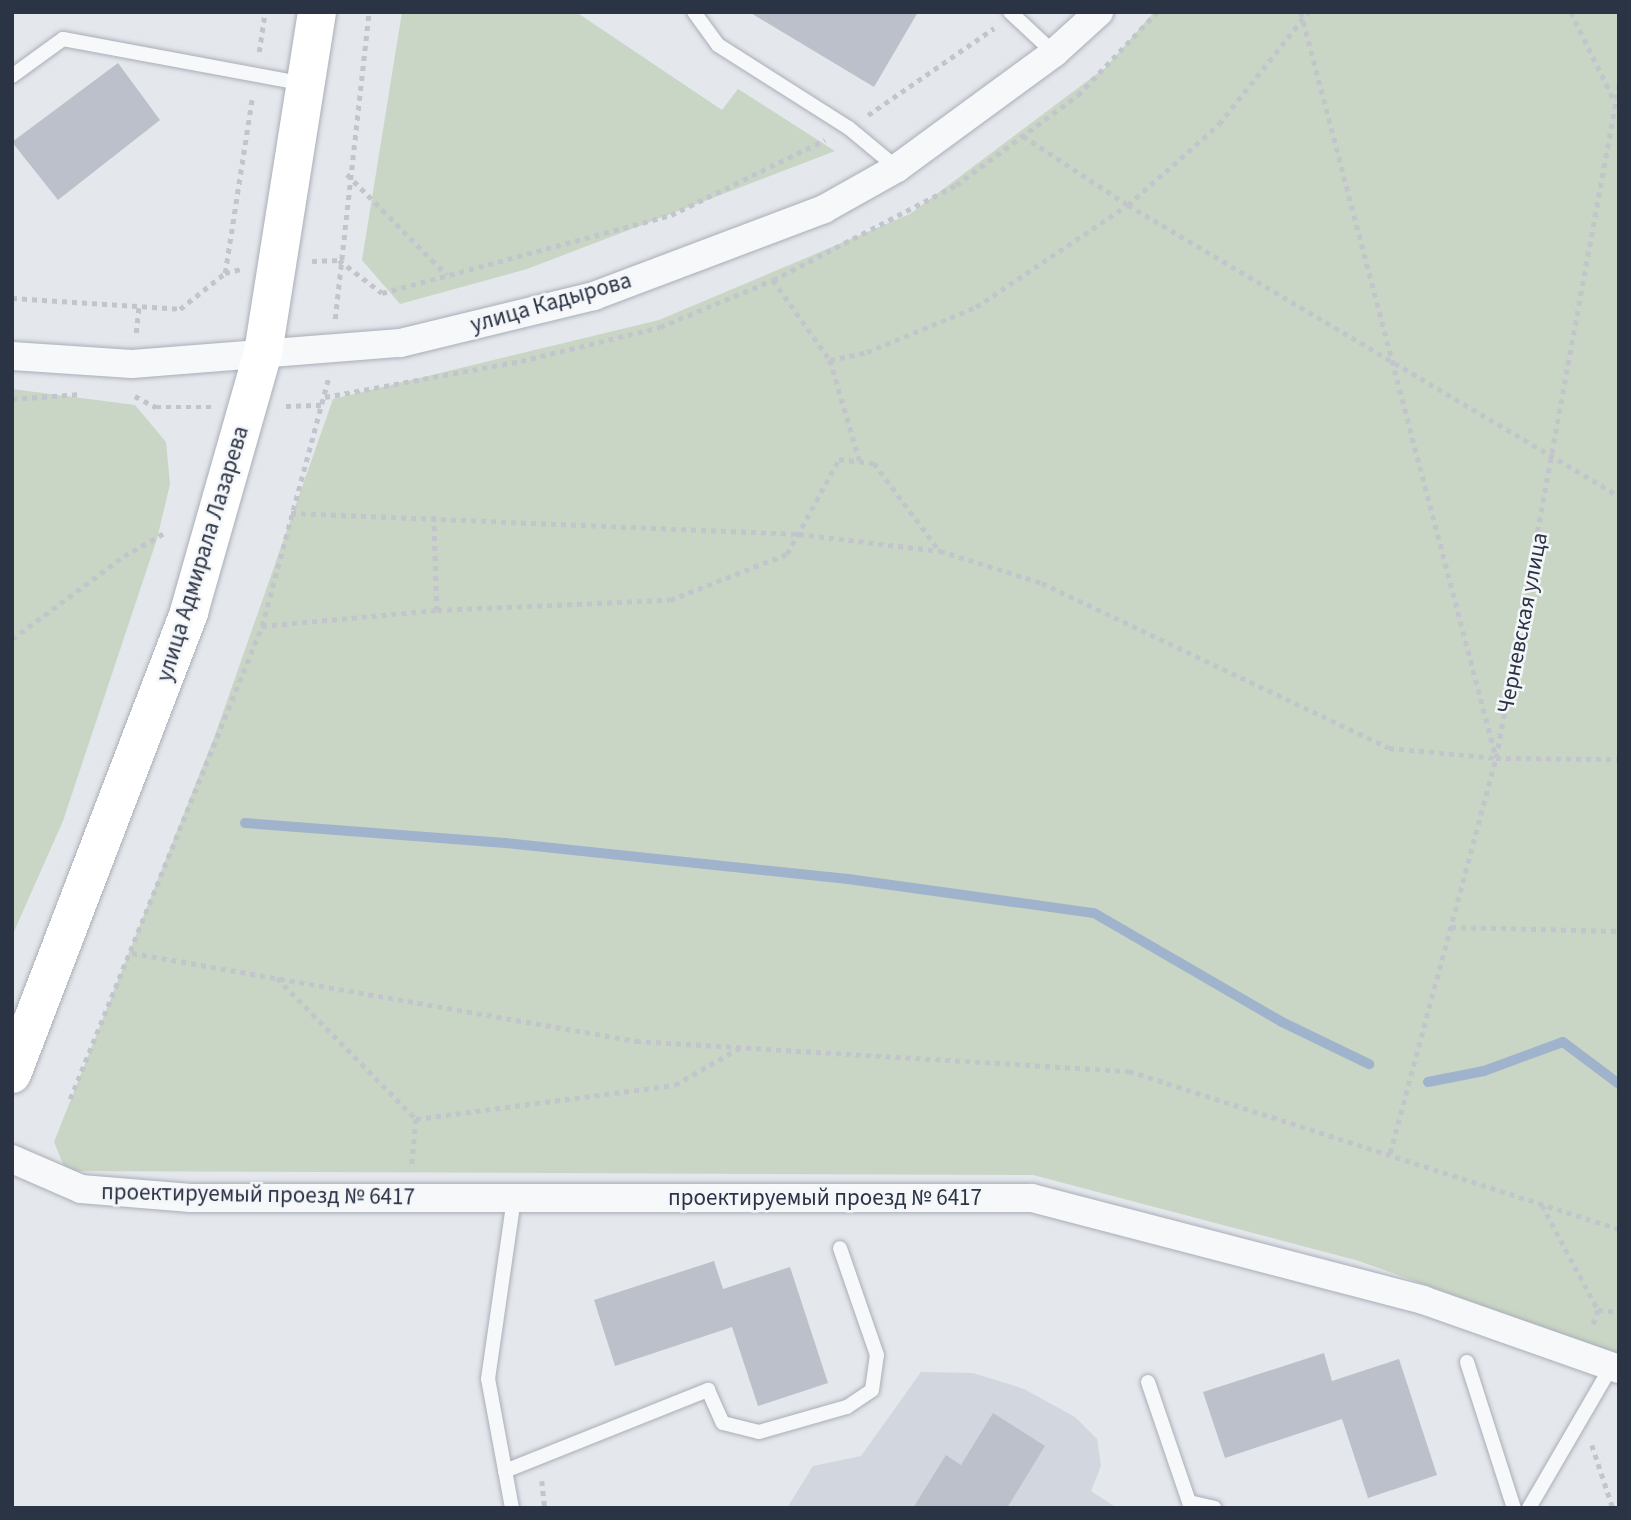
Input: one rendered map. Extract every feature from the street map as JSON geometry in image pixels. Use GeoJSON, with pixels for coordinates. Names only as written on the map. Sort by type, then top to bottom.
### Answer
{"type":"FeatureCollection","features":[{"type":"Feature","properties":{"kind":"street","name":"улица Адмирала Лазарева"},"geometry":{"type":"LineString","coordinates":[[12,1074],[185,627],[263,353],[317,12]]}},
{"type":"Feature","properties":{"kind":"street","name":"улица Кадырова"},"geometry":{"type":"LineString","coordinates":[[12,356],[132,364],[400,343],[594,296],[824,209],[897,168],[1054,53],[1099,12]]}},
{"type":"Feature","properties":{"kind":"street","name":"проектируемый проезд № 6417"},"geometry":{"type":"LineString","coordinates":[[12,1159],[57,1181],[104,1193],[409,1200],[1032,1198],[1423,1300],[1615,1368]]}},
{"type":"Feature","properties":{"kind":"lane"},"geometry":{"type":"LineString","coordinates":[[694,12],[718,45],[849,128],[897,168]]}},
{"type":"Feature","properties":{"kind":"lane"},"geometry":{"type":"LineString","coordinates":[[1011,14],[1054,53]]}},
{"type":"Feature","properties":{"kind":"lane"},"geometry":{"type":"LineString","coordinates":[[12,76],[63,39],[306,84]]}},
{"type":"Feature","properties":{"kind":"lane"},"geometry":{"type":"LineString","coordinates":[[512,1508],[488,1379],[514,1198]]}},
{"type":"Feature","properties":{"kind":"lane"},"geometry":{"type":"LineString","coordinates":[[505,1471],[708,1390],[723,1423],[759,1432],[847,1407],[872,1390],[877,1355],[840,1248]]}},
{"type":"Feature","properties":{"kind":"lane"},"geometry":{"type":"LineString","coordinates":[[1467,1362],[1514,1508]]}},
{"type":"Feature","properties":{"kind":"lane"},"geometry":{"type":"LineString","coordinates":[[1529,1508],[1583,1416],[1615,1368]]}},
{"type":"Feature","properties":{"kind":"lane"},"geometry":{"type":"LineString","coordinates":[[1148,1382],[1189,1502],[1214,1508]]}},
{"type":"Feature","properties":{"kind":"path"},"geometry":{"type":"LineString","coordinates":[[225,273],[265,12]]}},
{"type":"Feature","properties":{"kind":"path"},"geometry":{"type":"LineString","coordinates":[[70,1099],[132,953],[262,626],[324,405],[334,348],[347,174],[369,12]]}},
{"type":"Feature","properties":{"kind":"path"},"geometry":{"type":"LineString","coordinates":[[1301,12],[1496,758]]}},
{"type":"Feature","properties":{"kind":"path"},"geometry":{"type":"LineString","coordinates":[[830,360],[867,352],[976,307],[1128,205],[1219,124],[1308,12]]}},
{"type":"Feature","properties":{"kind":"path"},"geometry":{"type":"LineString","coordinates":[[1571,12],[1615,103]]}},
{"type":"Feature","properties":{"kind":"path"},"geometry":{"type":"LineString","coordinates":[[12,298],[180,309],[225,273],[278,262],[339,260],[382,293],[671,215],[849,128],[1011,14]]}},
{"type":"Feature","properties":{"kind":"path","name":"Черневская улица"},"geometry":{"type":"LineString","coordinates":[[1390,1154],[1496,758],[1554,454],[1619,84]]}},
{"type":"Feature","properties":{"kind":"path"},"geometry":{"type":"LineString","coordinates":[[1023,136],[1128,205],[1391,357],[1619,496]]}},
{"type":"Feature","properties":{"kind":"path"},"geometry":{"type":"LineString","coordinates":[[347,174],[448,275]]}},
{"type":"Feature","properties":{"kind":"path"},"geometry":{"type":"LineString","coordinates":[[773,280],[830,360],[860,462]]}},
{"type":"Feature","properties":{"kind":"path"},"geometry":{"type":"LineString","coordinates":[[12,399],[87,394]]}},
{"type":"Feature","properties":{"kind":"path"},"geometry":{"type":"LineString","coordinates":[[262,626],[437,610],[670,600],[787,554],[839,459],[874,463],[940,551]]}},
{"type":"Feature","properties":{"kind":"path"},"geometry":{"type":"LineString","coordinates":[[292,513],[434,516],[799,534],[940,551],[1042,583],[1389,748],[1496,758],[1619,759]]}},
{"type":"Feature","properties":{"kind":"path"},"geometry":{"type":"LineString","coordinates":[[434,516],[437,610]]}},
{"type":"Feature","properties":{"kind":"path"},"geometry":{"type":"LineString","coordinates":[[12,639],[166,532]]}},
{"type":"Feature","properties":{"kind":"path"},"geometry":{"type":"LineString","coordinates":[[1451,927],[1619,931]]}},
{"type":"Feature","properties":{"kind":"path"},"geometry":{"type":"LineString","coordinates":[[132,953],[636,1041],[1129,1071],[1619,1229]]}},
{"type":"Feature","properties":{"kind":"path"},"geometry":{"type":"LineString","coordinates":[[277,978],[416,1119],[409,1200]]}},
{"type":"Feature","properties":{"kind":"path"},"geometry":{"type":"LineString","coordinates":[[416,1119],[675,1085],[741,1048]]}},
{"type":"Feature","properties":{"kind":"path"},"geometry":{"type":"LineString","coordinates":[[1542,1204],[1598,1310],[1583,1357]]}},
{"type":"Feature","properties":{"kind":"path"},"geometry":{"type":"LineString","coordinates":[[1598,1310],[1619,1312]]}},
{"type":"Feature","properties":{"kind":"path"},"geometry":{"type":"LineString","coordinates":[[1583,1416],[1613,1508]]}},
{"type":"Feature","properties":{"kind":"shaded area"},"geometry":{"type":"Polygon","coordinates":[[[921,1372],[973,1373],[1024,1389],[1075,1417],[1097,1439],[1101,1466],[1091,1491],[1117,1508],[787,1508],[813,1466],[861,1456],[921,1372]]]}},
{"type":"Feature","properties":{"kind":"green space"},"geometry":{"type":"Polygon","coordinates":[[[402,12],[576,12],[722,110],[738,89],[835,151],[527,269],[400,304],[362,260],[402,12]]]}},
{"type":"Feature","properties":{"kind":"green space"},"geometry":{"type":"Polygon","coordinates":[[[1154,12],[1619,12],[1619,1355],[1359,1261],[1033,1175],[66,1171],[54,1142],[215,735],[333,399],[659,320],[910,214],[1106,67],[1154,12]]]}},
{"type":"Feature","properties":{"kind":"green space"},"geometry":{"type":"Polygon","coordinates":[[[12,389],[135,405],[166,442],[170,484],[157,539],[63,821],[12,936],[12,389]]]}},
{"type":"Feature","properties":{"kind":"building"},"geometry":{"type":"Polygon","coordinates":[[[749,12],[918,12],[874,87],[749,12]]]}},
{"type":"Feature","properties":{"kind":"building"},"geometry":{"type":"Polygon","coordinates":[[[118,63],[160,120],[58,200],[12,142],[118,63]]]}},
{"type":"Feature","properties":{"kind":"building"},"geometry":{"type":"Polygon","coordinates":[[[714,1261],[723,1289],[790,1267],[828,1383],[758,1406],[732,1327],[615,1366],[594,1300],[714,1261]]]}},
{"type":"Feature","properties":{"kind":"building"},"geometry":{"type":"Polygon","coordinates":[[[1324,1353],[1332,1381],[1399,1359],[1437,1475],[1368,1498],[1342,1419],[1225,1458],[1203,1392],[1324,1353]]]}},
{"type":"Feature","properties":{"kind":"building"},"geometry":{"type":"Polygon","coordinates":[[[993,1413],[1045,1446],[1007,1508],[913,1508],[946,1455],[961,1465],[993,1413]]]}},
{"type":"Feature","properties":{"kind":"waterway"},"geometry":{"type":"LineString","coordinates":[[245,823],[505,843],[848,879],[1094,913],[1282,1022],[1369,1064]]}},
{"type":"Feature","properties":{"kind":"waterway"},"geometry":{"type":"LineString","coordinates":[[1428,1082],[1484,1071],[1563,1042],[1619,1084]]}}]}
